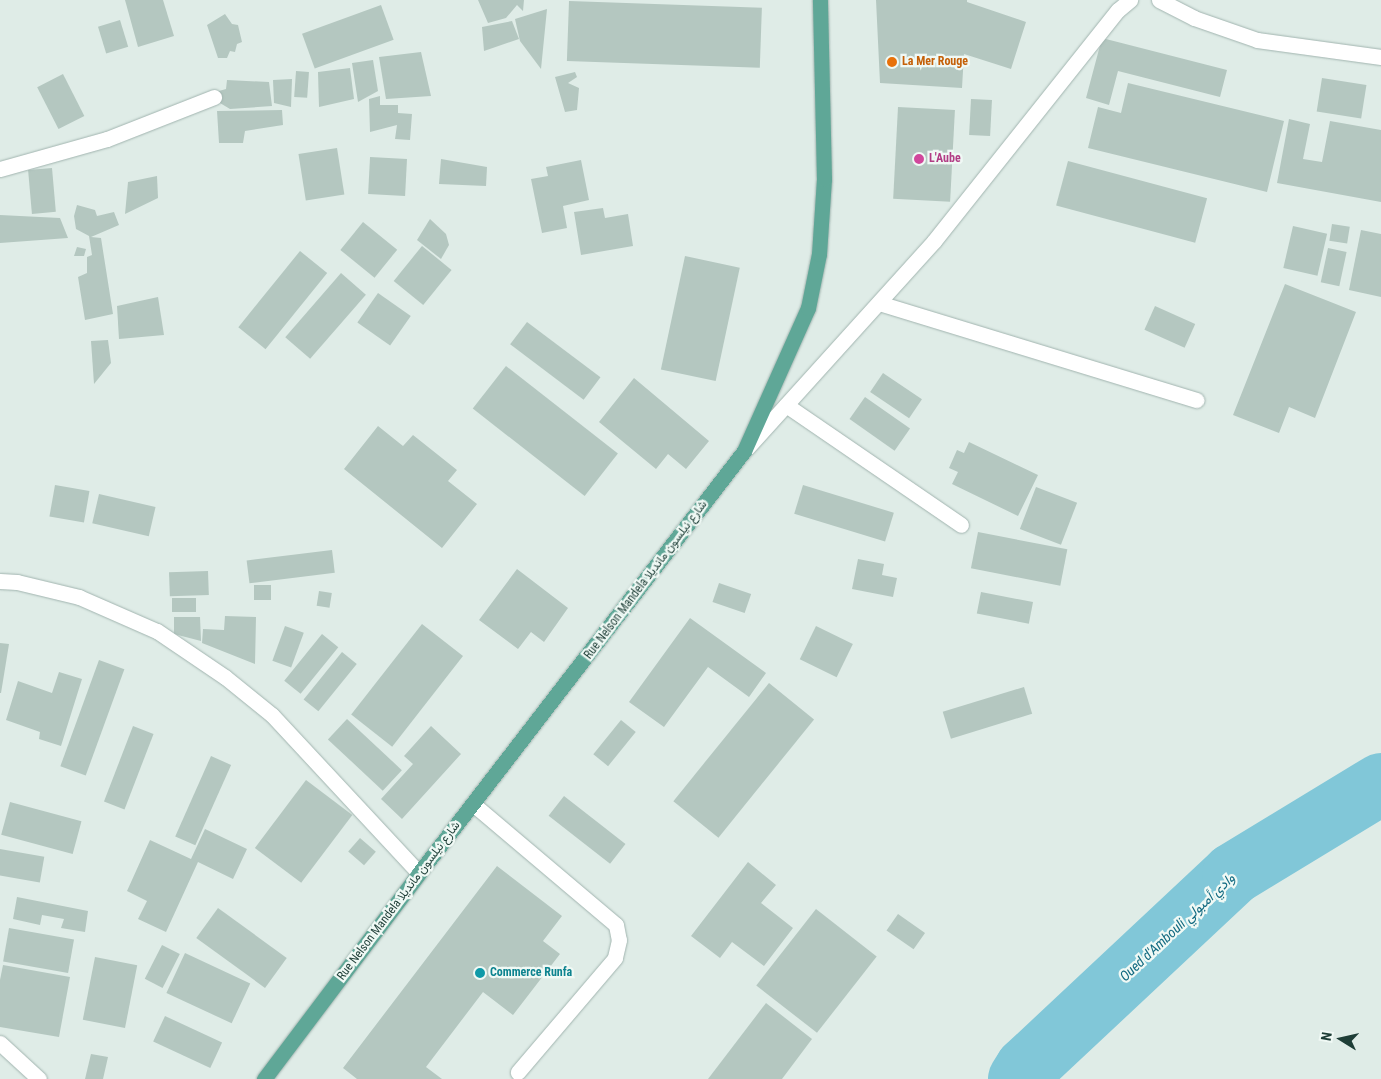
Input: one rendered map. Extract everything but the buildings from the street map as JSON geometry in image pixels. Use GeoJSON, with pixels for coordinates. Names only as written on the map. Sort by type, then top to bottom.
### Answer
{"type":"FeatureCollection","features":[{"type":"Feature","properties":{"kind":"main road","name":"Rue Nelson Mandela شارع نيلسون مانديلا"},"geometry":{"type":"LineString","coordinates":[[264,1079],[419,873],[744,451],[808,308],[819,254],[824,179],[820,0]]}},
{"type":"Feature","properties":{"kind":"street"},"geometry":{"type":"LineString","coordinates":[[744,451],[934,241],[1100,33],[1130,0]]}},
{"type":"Feature","properties":{"kind":"street"},"geometry":{"type":"LineString","coordinates":[[1159,0],[1194,18],[1257,40],[1381,57]]}},
{"type":"Feature","properties":{"kind":"street"},"geometry":{"type":"LineString","coordinates":[[0,169],[107,139],[214,97]]}},
{"type":"Feature","properties":{"kind":"street"},"geometry":{"type":"LineString","coordinates":[[879,303],[1196,400]]}},
{"type":"Feature","properties":{"kind":"street"},"geometry":{"type":"LineString","coordinates":[[786,405],[961,525]]}},
{"type":"Feature","properties":{"kind":"street"},"geometry":{"type":"LineString","coordinates":[[0,581],[17,582],[79,597],[158,631],[225,677],[272,714],[419,873]]}},
{"type":"Feature","properties":{"kind":"street"},"geometry":{"type":"LineString","coordinates":[[473,804],[616,925],[620,940],[614,958],[518,1072]]}},
{"type":"Feature","properties":{"kind":"street"},"geometry":{"type":"LineString","coordinates":[[0,1043],[39,1079]]}},
{"type":"Feature","properties":{"kind":"waterway","name":"Oued d'Ambouli وادي أمبولي"},"geometry":{"type":"LineString","coordinates":[[1019,1079],[1026,1068],[1233,874],[1381,784]]}},
{"type":"Feature","properties":{"kind":"place","name":"La Mer Rouge"},"geometry":{"type":"Point","coordinates":[892,62]}},
{"type":"Feature","properties":{"kind":"place","name":"L'Aube"},"geometry":{"type":"Point","coordinates":[919,159]}},
{"type":"Feature","properties":{"kind":"place","name":"Commerce Runfa"},"geometry":{"type":"Point","coordinates":[480,973]}}]}
